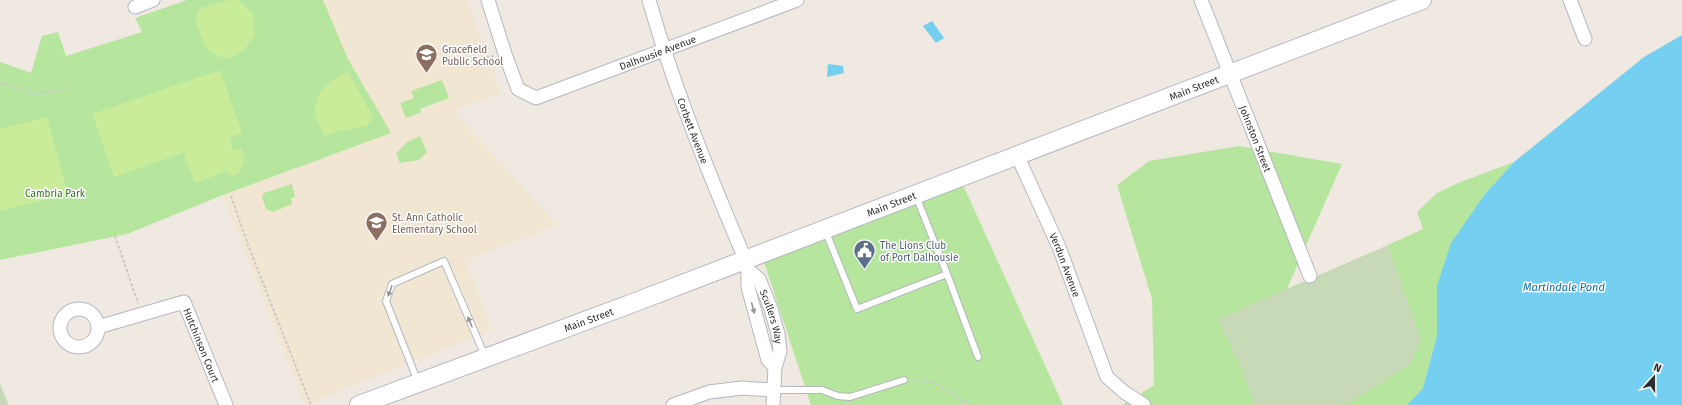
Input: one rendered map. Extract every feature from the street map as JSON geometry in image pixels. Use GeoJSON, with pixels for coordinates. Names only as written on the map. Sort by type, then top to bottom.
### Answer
{"type":"FeatureCollection","features":[{"type":"Feature","properties":{"kind":"main road","name":"Main Street"},"geometry":{"type":"LineString","coordinates":[[365,404],[419,382],[746,265],[825,229],[1422,0]]}},
{"type":"Feature","properties":{"kind":"street"},"geometry":{"type":"LineString","coordinates":[[135,7],[153,0]]}},
{"type":"Feature","properties":{"kind":"street"},"geometry":{"type":"LineString","coordinates":[[488,0],[505,54]]}},
{"type":"Feature","properties":{"kind":"street","name":"Corbett Avenue"},"geometry":{"type":"LineString","coordinates":[[649,0],[664,50],[703,156],[746,265]]}},
{"type":"Feature","properties":{"kind":"street","name":"Dalhousie Avenue"},"geometry":{"type":"LineString","coordinates":[[505,54],[518,89],[536,98],[797,0]]}},
{"type":"Feature","properties":{"kind":"street","name":"Johnston Street"},"geometry":{"type":"LineString","coordinates":[[1201,0],[1310,276]]}},
{"type":"Feature","properties":{"kind":"street"},"geometry":{"type":"LineString","coordinates":[[1570,0],[1585,39]]}},
{"type":"Feature","properties":{"kind":"street","name":"Verdun Avenue"},"geometry":{"type":"LineString","coordinates":[[1017,155],[1058,247],[1107,376],[1124,392],[1144,405]]}},
{"type":"Feature","properties":{"kind":"street","name":"Scullers Way"},"geometry":{"type":"LineString","coordinates":[[746,265],[748,287],[768,360],[775,368],[774,401]]}},
{"type":"Feature","properties":{"kind":"street","name":"Hutchinson Court"},"geometry":{"type":"LineString","coordinates":[[98,327],[184,302],[226,405]]}},
{"type":"Feature","properties":{"kind":"street"},"geometry":{"type":"LineString","coordinates":[[673,405],[709,392],[742,388],[774,401]]}},
{"type":"Feature","properties":{"kind":"lane"},"geometry":{"type":"LineString","coordinates":[[915,195],[978,357]]}},
{"type":"Feature","properties":{"kind":"lane"},"geometry":{"type":"LineString","coordinates":[[825,229],[857,309],[947,274]]}},
{"type":"Feature","properties":{"kind":"lane"},"geometry":{"type":"LineString","coordinates":[[419,382],[386,301],[392,284],[444,262],[486,358]]}},
{"type":"Feature","properties":{"kind":"lane"},"geometry":{"type":"LineString","coordinates":[[774,401],[822,390],[838,396],[850,397],[904,380]]}},
{"type":"Feature","properties":{"kind":"path"},"geometry":{"type":"LineString","coordinates":[[471,60],[505,54]]}},
{"type":"Feature","properties":{"kind":"path"},"geometry":{"type":"LineString","coordinates":[[0,83],[33,94],[67,89]]}},
{"type":"Feature","properties":{"kind":"path"},"geometry":{"type":"LineString","coordinates":[[231,196],[248,245],[311,405]]}},
{"type":"Feature","properties":{"kind":"path"},"geometry":{"type":"LineString","coordinates":[[114,236],[141,314]]}},
{"type":"Feature","properties":{"kind":"path"},"geometry":{"type":"LineString","coordinates":[[904,380],[935,383],[971,405]]}},
{"type":"Feature","properties":{"kind":"shaded area","name":"St. Ann Catholic Elementary School"},"geometry":{"type":"Polygon","coordinates":[[[323,0],[468,0],[501,93],[454,111],[558,225],[466,260],[492,330],[305,405],[223,195],[391,133],[347,57],[323,0]]]}},
{"type":"Feature","properties":{"kind":"green space","name":"Cambria Park"},"geometry":{"type":"Polygon","coordinates":[[[187,0],[323,0],[347,57],[391,133],[223,195],[127,234],[0,260],[0,62],[31,73],[42,36],[58,32],[66,56],[142,32],[135,18],[187,0]]]}},
{"type":"Feature","properties":{"kind":"green space"},"geometry":{"type":"Polygon","coordinates":[[[230,0],[238,0],[253,14],[255,34],[245,49],[232,58],[220,57],[206,49],[195,20],[200,8],[230,0]]]}},
{"type":"Feature","properties":{"kind":"green space"},"geometry":{"type":"Polygon","coordinates":[[[220,70],[242,133],[230,137],[233,151],[241,148],[245,159],[239,173],[232,176],[227,171],[195,183],[185,157],[185,152],[114,177],[92,114],[220,70]]]}},
{"type":"Feature","properties":{"kind":"green space"},"geometry":{"type":"Polygon","coordinates":[[[348,72],[373,117],[367,126],[334,132],[325,137],[315,113],[317,98],[324,87],[348,72]]]}},
{"type":"Feature","properties":{"kind":"green space"},"geometry":{"type":"Polygon","coordinates":[[[442,80],[449,98],[420,109],[421,112],[406,118],[400,103],[414,98],[411,91],[442,80]]]}},
{"type":"Feature","properties":{"kind":"green space","name":"Cambria Park"},"geometry":{"type":"Polygon","coordinates":[[[47,117],[68,194],[0,211],[0,129],[47,117]]]}},
{"type":"Feature","properties":{"kind":"green space"},"geometry":{"type":"Polygon","coordinates":[[[420,136],[427,152],[419,160],[400,163],[396,154],[407,142],[420,136]]]}},
{"type":"Feature","properties":{"kind":"green space"},"geometry":{"type":"Polygon","coordinates":[[[1239,146],[1342,164],[1267,334],[1374,268],[1388,245],[1423,229],[1417,212],[1437,193],[1458,183],[1514,162],[1485,194],[1437,286],[1437,336],[1423,388],[1407,405],[1123,405],[1154,385],[1152,299],[1117,185],[1149,161],[1239,146]]]}},
{"type":"Feature","properties":{"kind":"green space"},"geometry":{"type":"Polygon","coordinates":[[[959,176],[1063,405],[811,405],[761,253],[959,176]]]}},
{"type":"Feature","properties":{"kind":"green space"},"geometry":{"type":"Polygon","coordinates":[[[292,184],[295,197],[291,198],[292,204],[273,212],[266,209],[262,197],[264,193],[292,184]]]}},
{"type":"Feature","properties":{"kind":"green space"},"geometry":{"type":"Polygon","coordinates":[[[1388,245],[1421,339],[1410,364],[1353,401],[1339,405],[1255,405],[1241,368],[1218,319],[1388,245]]]}},
{"type":"Feature","properties":{"kind":"green space"},"geometry":{"type":"Polygon","coordinates":[[[0,384],[9,405],[0,405],[0,384]]]}},
{"type":"Feature","properties":{"kind":"water"},"geometry":{"type":"Polygon","coordinates":[[[932,21],[944,38],[936,43],[923,26],[932,21]]]}},
{"type":"Feature","properties":{"kind":"water","name":"Martindale Pond"},"geometry":{"type":"Polygon","coordinates":[[[1682,35],[1682,405],[1407,405],[1423,388],[1437,336],[1437,286],[1451,243],[1485,194],[1514,162],[1644,57],[1682,35]]]}},
{"type":"Feature","properties":{"kind":"water"},"geometry":{"type":"Polygon","coordinates":[[[828,64],[843,66],[844,73],[827,77],[828,64]]]}},
{"type":"Feature","properties":{"kind":"place","name":"Gracefield Public School"},"geometry":{"type":"Point","coordinates":[426,74]}},
{"type":"Feature","properties":{"kind":"place","name":"St. Ann Catholic Elementary School"},"geometry":{"type":"Point","coordinates":[377,242]}},
{"type":"Feature","properties":{"kind":"place","name":"The Lions Club of Port Dalhousie"},"geometry":{"type":"Point","coordinates":[864,270]}}]}
